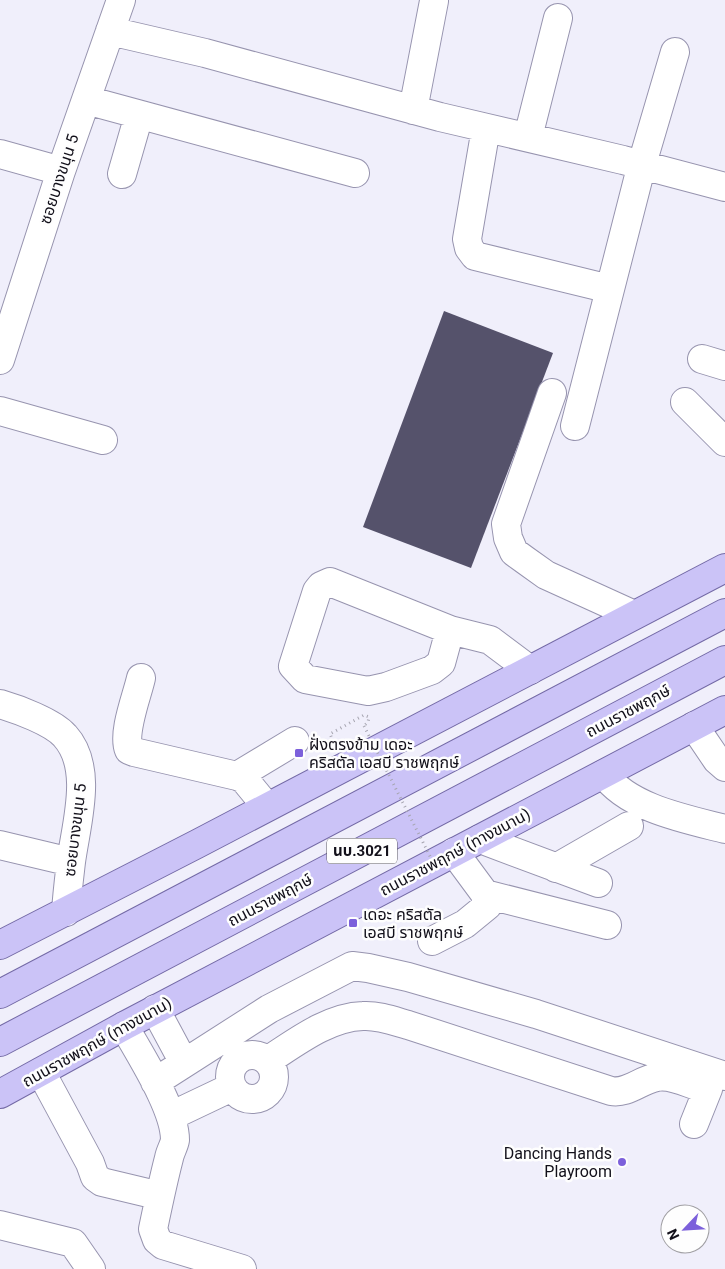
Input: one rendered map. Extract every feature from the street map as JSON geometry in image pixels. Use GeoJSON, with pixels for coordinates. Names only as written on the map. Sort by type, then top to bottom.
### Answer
{"type":"FeatureCollection","features":[{"type":"Feature","properties":{"kind":"main road"},"geometry":{"type":"LineString","coordinates":[[0,945],[725,568]]}},
{"type":"Feature","properties":{"kind":"main road","name":"นบ.3021"},"geometry":{"type":"LineString","coordinates":[[0,994],[722,614]]}},
{"type":"Feature","properties":{"kind":"main road","name":"ถนนราชพฤกษ์"},"geometry":{"type":"LineString","coordinates":[[0,1042],[725,660]]}},
{"type":"Feature","properties":{"kind":"main road","name":"ถนนราชพฤกษ์ (ทางขนาน)"},"geometry":{"type":"LineString","coordinates":[[0,1094],[124,1026],[445,859],[725,710]]}},
{"type":"Feature","properties":{"kind":"street","name":"ซอยบางขนุน 5"},"geometry":{"type":"LineString","coordinates":[[0,360],[60,172],[120,0]]}},
{"type":"Feature","properties":{"kind":"street"},"geometry":{"type":"LineString","coordinates":[[413,110],[434,1]]}},
{"type":"Feature","properties":{"kind":"street"},"geometry":{"type":"LineString","coordinates":[[528,138],[558,18]]}},
{"type":"Feature","properties":{"kind":"street"},"geometry":{"type":"LineString","coordinates":[[110,31],[205,53],[413,110],[642,164],[725,187]]}},
{"type":"Feature","properties":{"kind":"street"},"geometry":{"type":"LineString","coordinates":[[575,426],[642,164],[675,52]]}},
{"type":"Feature","properties":{"kind":"street"},"geometry":{"type":"LineString","coordinates":[[86,100],[355,173]]}},
{"type":"Feature","properties":{"kind":"street"},"geometry":{"type":"LineString","coordinates":[[122,174],[139,115]]}},
{"type":"Feature","properties":{"kind":"street"},"geometry":{"type":"LineString","coordinates":[[486,128],[467,239],[469,248],[475,256],[610,289]]}},
{"type":"Feature","properties":{"kind":"street"},"geometry":{"type":"LineString","coordinates":[[0,154],[60,172]]}},
{"type":"Feature","properties":{"kind":"street"},"geometry":{"type":"LineString","coordinates":[[552,393],[506,524],[508,538],[514,552],[546,575],[634,615]]}},
{"type":"Feature","properties":{"kind":"street"},"geometry":{"type":"LineString","coordinates":[[685,402],[725,442]]}},
{"type":"Feature","properties":{"kind":"street"},"geometry":{"type":"LineString","coordinates":[[0,411],[103,440]]}},
{"type":"Feature","properties":{"kind":"street"},"geometry":{"type":"LineString","coordinates":[[450,630],[442,663],[432,670],[386,687],[368,691],[305,679],[293,666],[316,591],[321,586],[330,582],[450,630],[490,640],[530,670]]}},
{"type":"Feature","properties":{"kind":"street"},"geometry":{"type":"LineString","coordinates":[[141,678],[128,730],[127,745],[129,750],[244,779],[267,807]]}},
{"type":"Feature","properties":{"kind":"street","name":"ซอยบางขนุน 5"},"geometry":{"type":"LineString","coordinates":[[0,704],[19,710],[56,728],[65,736],[76,753],[81,777],[80,810],[71,862],[66,912]]}},
{"type":"Feature","properties":{"kind":"street"},"geometry":{"type":"LineString","coordinates":[[694,726],[717,760],[725,767]]}},
{"type":"Feature","properties":{"kind":"street"},"geometry":{"type":"LineString","coordinates":[[236,776],[295,741]]}},
{"type":"Feature","properties":{"kind":"street"},"geometry":{"type":"LineString","coordinates":[[604,774],[611,785],[633,800],[683,818],[725,830]]}},
{"type":"Feature","properties":{"kind":"street"},"geometry":{"type":"LineString","coordinates":[[556,868],[629,826]]}},
{"type":"Feature","properties":{"kind":"street"},"geometry":{"type":"LineString","coordinates":[[480,839],[598,883]]}},
{"type":"Feature","properties":{"kind":"street"},"geometry":{"type":"LineString","coordinates":[[0,845],[71,862]]}},
{"type":"Feature","properties":{"kind":"street"},"geometry":{"type":"LineString","coordinates":[[445,859],[485,894],[607,925]]}},
{"type":"Feature","properties":{"kind":"street"},"geometry":{"type":"LineString","coordinates":[[432,941],[465,924],[487,906],[485,894]]}},
{"type":"Feature","properties":{"kind":"street"},"geometry":{"type":"LineString","coordinates":[[155,1082],[269,1009],[352,966],[368,968],[436,985],[536,1014],[658,1066],[665,1076],[718,1083],[694,1124]]}},
{"type":"Feature","properties":{"kind":"street"},"geometry":{"type":"LineString","coordinates":[[155,1010],[184,1063]]}},
{"type":"Feature","properties":{"kind":"street"},"geometry":{"type":"LineString","coordinates":[[171,1116],[232,1087],[237,1094],[245,1099],[254,1100],[262,1098],[273,1085],[274,1076],[272,1067],[266,1061],[312,1032],[337,1021],[363,1016],[380,1017],[408,1025],[611,1091],[619,1092],[658,1066]]}},
{"type":"Feature","properties":{"kind":"street"},"geometry":{"type":"LineString","coordinates":[[124,1026],[155,1082],[171,1116],[175,1141],[169,1157],[153,1229],[157,1240],[163,1245],[242,1269]]}},
{"type":"Feature","properties":{"kind":"street"},"geometry":{"type":"LineString","coordinates":[[41,1072],[90,1163],[95,1177],[102,1182],[148,1193]]}},
{"type":"Feature","properties":{"kind":"street"},"geometry":{"type":"LineString","coordinates":[[0,1225],[73,1243],[91,1269]]}},
{"type":"Feature","properties":{"kind":"path"},"geometry":{"type":"LineString","coordinates":[[330,734],[364,714],[369,717],[368,722],[364,726],[445,859]]}},
{"type":"Feature","properties":{"kind":"building"},"geometry":{"type":"Polygon","coordinates":[[[444,311],[553,353],[471,568],[363,527],[444,311]]]}},
{"type":"Feature","properties":{"kind":"place","name":"ฝั่งตรงข้าม เดอะ คริสตัล เอสบี ราชพฤกษ์"},"geometry":{"type":"Point","coordinates":[299,753]}},
{"type":"Feature","properties":{"kind":"place","name":"เดอะ คริสตัล เอสบี ราชพฤกษ์"},"geometry":{"type":"Point","coordinates":[353,923]}},
{"type":"Feature","properties":{"kind":"place","name":"Dancing Hands Playroom"},"geometry":{"type":"Point","coordinates":[622,1162]}}]}
